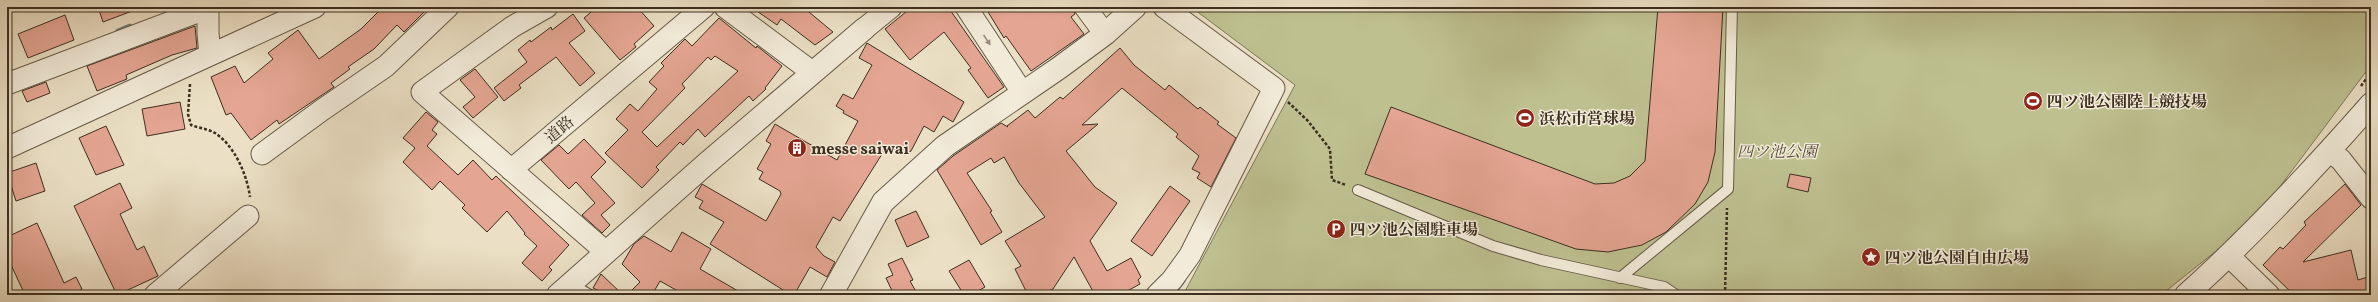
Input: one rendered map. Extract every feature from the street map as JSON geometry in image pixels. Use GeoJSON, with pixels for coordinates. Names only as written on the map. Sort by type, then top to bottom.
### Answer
{"type":"FeatureCollection","features":[{"type":"Feature","properties":{"kind":"street"},"geometry":{"type":"LineString","coordinates":[[7,148],[315,7]]}},
{"type":"Feature","properties":{"kind":"street"},"geometry":{"type":"LineString","coordinates":[[262,154],[386,66],[448,7]]}},
{"type":"Feature","properties":{"kind":"street"},"geometry":{"type":"LineString","coordinates":[[547,7],[512,27],[422,92],[606,252]]}},
{"type":"Feature","properties":{"kind":"street","name":"道路"},"geometry":{"type":"LineString","coordinates":[[511,170],[704,7]]}},
{"type":"Feature","properties":{"kind":"street"},"geometry":{"type":"LineString","coordinates":[[725,7],[812,72]]}},
{"type":"Feature","properties":{"kind":"street"},"geometry":{"type":"LineString","coordinates":[[564,289],[812,72],[891,7]]}},
{"type":"Feature","properties":{"kind":"street"},"geometry":{"type":"LineString","coordinates":[[966,7],[1022,92]]}},
{"type":"Feature","properties":{"kind":"street"},"geometry":{"type":"LineString","coordinates":[[1085,7],[1105,34]]}},
{"type":"Feature","properties":{"kind":"street"},"geometry":{"type":"LineString","coordinates":[[831,295],[883,202],[945,146],[1105,34],[1135,7]]}},
{"type":"Feature","properties":{"kind":"street"},"geometry":{"type":"LineString","coordinates":[[1157,295],[1172,280],[1190,255],[1274,88],[1164,7]]}},
{"type":"Feature","properties":{"kind":"street"},"geometry":{"type":"LineString","coordinates":[[7,84],[208,8],[210,54]]}},
{"type":"Feature","properties":{"kind":"street"},"geometry":{"type":"LineString","coordinates":[[2186,295],[2229,256],[2330,151],[2371,104]]}},
{"type":"Feature","properties":{"kind":"street"},"geometry":{"type":"LineString","coordinates":[[2330,151],[2341,160],[2371,198]]}},
{"type":"Feature","properties":{"kind":"street"},"geometry":{"type":"LineString","coordinates":[[155,295],[248,216]]}},
{"type":"Feature","properties":{"kind":"street"},"geometry":{"type":"LineString","coordinates":[[2229,256],[2269,295]]}},
{"type":"Feature","properties":{"kind":"lane"},"geometry":{"type":"LineString","coordinates":[[1620,278],[1728,189],[1732,7]]}},
{"type":"Feature","properties":{"kind":"lane"},"geometry":{"type":"LineString","coordinates":[[1358,190],[1493,246],[1541,260],[1664,287],[1676,295]]}},
{"type":"Feature","properties":{"kind":"lane"},"geometry":{"type":"LineString","coordinates":[[564,289],[590,295]]}},
{"type":"Feature","properties":{"kind":"path"},"geometry":{"type":"LineString","coordinates":[[190,64],[188,114],[191,125],[215,134],[236,155],[248,187]]}},
{"type":"Feature","properties":{"kind":"path"},"geometry":{"type":"LineString","coordinates":[[1274,88],[1308,121],[1330,149],[1332,180],[1358,190]]}},
{"type":"Feature","properties":{"kind":"path"},"geometry":{"type":"LineString","coordinates":[[1725,295],[1728,189]]}},
{"type":"Feature","properties":{"kind":"green space","name":"四ツ池公園"},"geometry":{"type":"Polygon","coordinates":[[[1191,7],[2371,7],[2371,65],[2255,220],[2161,295],[1183,295],[1295,85],[1191,7]]]}},
{"type":"Feature","properties":{"kind":"building"},"geometry":{"type":"Polygon","coordinates":[[[98,7],[140,7],[140,8],[103,22],[98,7]]]}},
{"type":"Feature","properties":{"kind":"building"},"geometry":{"type":"Polygon","coordinates":[[[383,7],[429,7],[404,32],[397,25],[374,49],[348,67],[350,69],[331,83],[334,87],[279,124],[277,120],[251,140],[231,113],[226,115],[211,77],[235,66],[244,83],[273,59],[268,53],[298,30],[319,59],[361,29],[383,7]]]}},
{"type":"Feature","properties":{"kind":"building"},"geometry":{"type":"Polygon","coordinates":[[[597,7],[637,7],[654,26],[634,44],[636,47],[620,60],[584,18],[597,7]]]}},
{"type":"Feature","properties":{"kind":"building"},"geometry":{"type":"Polygon","coordinates":[[[751,7],[803,7],[833,32],[815,45],[781,19],[777,25],[751,7]]]}},
{"type":"Feature","properties":{"kind":"building"},"geometry":{"type":"Polygon","coordinates":[[[912,7],[948,7],[1004,87],[988,98],[968,70],[971,68],[944,32],[910,60],[885,29],[912,7]]]}},
{"type":"Feature","properties":{"kind":"building"},"geometry":{"type":"Polygon","coordinates":[[[985,7],[1073,7],[1075,14],[1071,17],[1084,34],[1031,71],[1006,36],[1004,38],[985,7]]]}},
{"type":"Feature","properties":{"kind":"building"},"geometry":{"type":"Polygon","coordinates":[[[1658,7],[1723,7],[1715,152],[1708,182],[1695,204],[1666,232],[1642,245],[1608,252],[1576,249],[1365,174],[1391,107],[1595,184],[1614,183],[1630,176],[1645,161],[1658,7]]]}},
{"type":"Feature","properties":{"kind":"building"},"geometry":{"type":"Polygon","coordinates":[[[573,14],[585,31],[569,43],[595,73],[580,86],[556,57],[519,85],[521,88],[504,101],[494,88],[527,62],[518,50],[530,40],[531,42],[551,27],[552,30],[573,14]]]}},
{"type":"Feature","properties":{"kind":"building"},"geometry":{"type":"Polygon","coordinates":[[[65,15],[74,40],[28,58],[18,34],[65,15]]]}},
{"type":"Feature","properties":{"kind":"building"},"geometry":{"type":"Polygon","coordinates":[[[719,18],[756,48],[757,46],[782,66],[765,88],[766,89],[753,101],[749,96],[705,137],[698,129],[683,145],[680,142],[656,167],[659,170],[642,188],[605,153],[628,130],[616,119],[630,104],[638,111],[657,89],[649,82],[664,66],[661,63],[685,39],[692,46],[719,18]],[[715,56],[711,60],[708,57],[682,84],[685,88],[642,132],[657,147],[738,71],[715,56]]]}},
{"type":"Feature","properties":{"kind":"building"},"geometry":{"type":"Polygon","coordinates":[[[195,26],[197,48],[172,55],[126,75],[127,79],[97,91],[87,66],[195,26]]]}},
{"type":"Feature","properties":{"kind":"building"},"geometry":{"type":"Polygon","coordinates":[[[867,43],[964,102],[953,122],[943,116],[934,132],[924,126],[911,151],[905,155],[887,146],[840,221],[833,217],[816,247],[824,256],[835,262],[827,277],[810,267],[794,295],[791,295],[710,244],[724,222],[699,208],[703,201],[695,197],[702,184],[766,221],[781,194],[780,191],[759,179],[763,172],[757,169],[771,144],[766,141],[775,124],[837,160],[858,121],[843,113],[844,111],[836,106],[843,94],[853,99],[872,65],[859,58],[867,43]]]}},
{"type":"Feature","properties":{"kind":"building"},"geometry":{"type":"Polygon","coordinates":[[[1120,48],[1134,65],[1165,90],[1169,85],[1198,109],[1200,107],[1219,122],[1217,124],[1236,138],[1211,187],[1197,178],[1200,173],[1192,169],[1199,156],[1176,137],[1178,134],[1122,88],[1082,125],[1098,124],[1066,151],[1095,187],[1117,203],[1090,241],[1107,271],[1131,258],[1141,277],[1138,280],[1140,284],[1120,295],[1095,295],[1074,257],[1053,289],[1040,295],[1028,295],[1015,269],[1021,266],[1005,241],[1045,217],[1019,183],[1004,157],[994,163],[991,158],[967,173],[992,211],[990,212],[1002,232],[981,245],[937,170],[953,156],[1001,123],[1008,127],[1007,126],[1028,110],[1035,118],[1060,97],[1063,99],[1120,48]]]}},
{"type":"Feature","properties":{"kind":"building"},"geometry":{"type":"Polygon","coordinates":[[[475,69],[498,97],[473,118],[463,107],[475,97],[460,80],[475,69]]]}},
{"type":"Feature","properties":{"kind":"building"},"geometry":{"type":"Polygon","coordinates":[[[46,82],[50,93],[27,102],[22,91],[46,82]]]}},
{"type":"Feature","properties":{"kind":"building"},"geometry":{"type":"Polygon","coordinates":[[[180,102],[185,129],[147,136],[142,109],[180,102]]]}},
{"type":"Feature","properties":{"kind":"building"},"geometry":{"type":"Polygon","coordinates":[[[426,112],[438,122],[432,130],[437,134],[427,146],[458,175],[473,160],[492,180],[496,176],[569,245],[549,267],[552,270],[542,281],[522,263],[537,246],[524,234],[525,233],[507,211],[487,232],[462,208],[465,205],[440,181],[432,190],[403,162],[415,148],[403,138],[426,112]]]}},
{"type":"Feature","properties":{"kind":"building"},"geometry":{"type":"Polygon","coordinates":[[[106,126],[124,165],[96,175],[79,138],[106,126]]]}},
{"type":"Feature","properties":{"kind":"building"},"geometry":{"type":"Polygon","coordinates":[[[584,139],[606,162],[591,177],[615,203],[601,215],[610,225],[602,233],[582,215],[595,203],[576,182],[569,189],[541,160],[559,145],[568,154],[584,139]]]}},
{"type":"Feature","properties":{"kind":"building"},"geometry":{"type":"Polygon","coordinates":[[[36,163],[45,191],[16,201],[7,173],[36,163]]]}},
{"type":"Feature","properties":{"kind":"building"},"geometry":{"type":"Polygon","coordinates":[[[1790,174],[1811,178],[1808,192],[1787,187],[1790,174]]]}},
{"type":"Feature","properties":{"kind":"building"},"geometry":{"type":"Polygon","coordinates":[[[120,183],[132,208],[120,214],[137,250],[144,246],[158,276],[117,295],[74,206],[120,183]]]}},
{"type":"Feature","properties":{"kind":"building"},"geometry":{"type":"Polygon","coordinates":[[[2345,184],[2361,205],[2303,262],[2351,250],[2358,280],[2371,276],[2371,295],[2294,295],[2263,265],[2280,247],[2283,249],[2306,225],[2304,222],[2345,184]]]}},
{"type":"Feature","properties":{"kind":"building"},"geometry":{"type":"Polygon","coordinates":[[[1170,186],[1190,201],[1152,256],[1131,241],[1170,186]]]}},
{"type":"Feature","properties":{"kind":"building"},"geometry":{"type":"Polygon","coordinates":[[[916,211],[929,237],[907,247],[895,220],[916,211]]]}},
{"type":"Feature","properties":{"kind":"building"},"geometry":{"type":"Polygon","coordinates":[[[37,223],[64,283],[76,277],[82,289],[71,295],[25,295],[7,256],[7,237],[37,223]]]}},
{"type":"Feature","properties":{"kind":"building"},"geometry":{"type":"Polygon","coordinates":[[[682,232],[711,249],[700,269],[745,295],[685,295],[660,281],[652,295],[627,295],[640,282],[622,264],[634,244],[644,236],[671,252],[682,232]]]}},
{"type":"Feature","properties":{"kind":"building"},"geometry":{"type":"Polygon","coordinates":[[[902,258],[913,280],[910,281],[918,295],[894,295],[886,278],[893,275],[888,264],[902,258]]]}},
{"type":"Feature","properties":{"kind":"building"},"geometry":{"type":"Polygon","coordinates":[[[969,260],[985,287],[971,295],[964,295],[949,271],[969,260]]]}},
{"type":"Feature","properties":{"kind":"building"},"geometry":{"type":"Polygon","coordinates":[[[601,274],[623,295],[607,295],[593,288],[601,274]]]}},
{"type":"Feature","properties":{"kind":"waterway"},"geometry":{"type":"LineString","coordinates":[[118,31],[130,26]]}},
{"type":"Feature","properties":{"kind":"waterway"},"geometry":{"type":"LineString","coordinates":[[1172,295],[1183,281]]}},
{"type":"Feature","properties":{"kind":"place","name":"四ツ池公園陸上競技場"},"geometry":{"type":"Point","coordinates":[2033,101]}},
{"type":"Feature","properties":{"kind":"place","name":"浜松市営球場"},"geometry":{"type":"Point","coordinates":[1525,118]}},
{"type":"Feature","properties":{"kind":"place","name":"messe saiwai"},"geometry":{"type":"Point","coordinates":[797,148]}},
{"type":"Feature","properties":{"kind":"place","name":"四ツ池公園駐車場"},"geometry":{"type":"Point","coordinates":[1336,229]}},
{"type":"Feature","properties":{"kind":"place","name":"四ツ池公園自由広場"},"geometry":{"type":"Point","coordinates":[1871,257]}}]}
